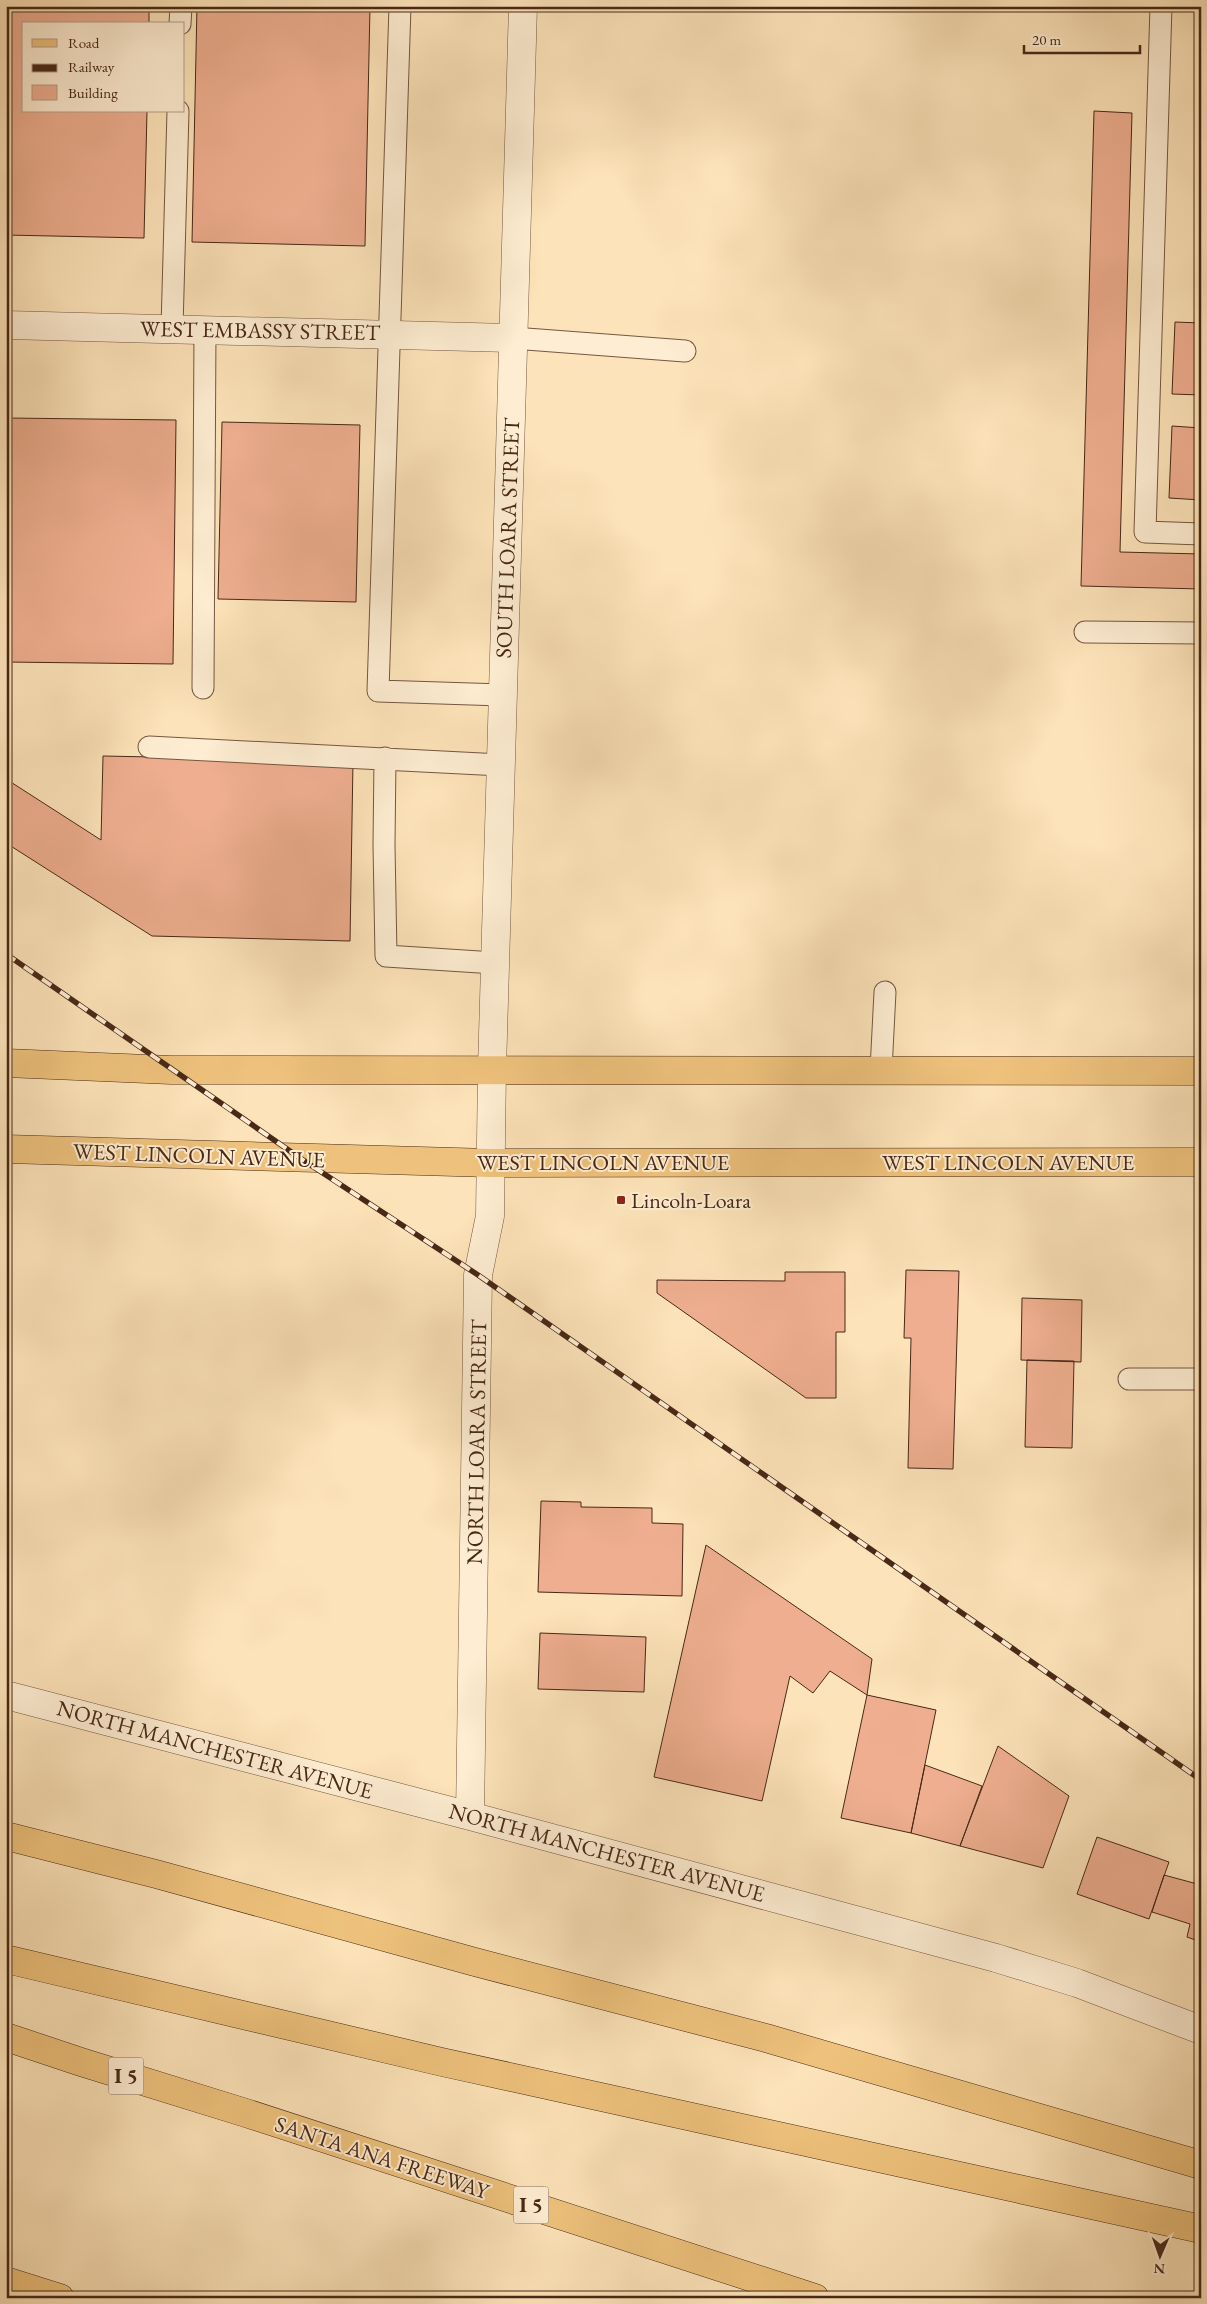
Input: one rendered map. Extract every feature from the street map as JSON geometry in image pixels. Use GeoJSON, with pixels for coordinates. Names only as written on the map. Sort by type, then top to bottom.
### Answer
{"type":"FeatureCollection","features":[{"type":"Feature","properties":{"kind":"main road"},"geometry":{"type":"LineString","coordinates":[[6,1063],[171,1070],[1201,1071]]}},
{"type":"Feature","properties":{"kind":"main road","name":"WEST LINCOLN AVENUE"},"geometry":{"type":"LineString","coordinates":[[6,1149],[490,1163],[1201,1162]]}},
{"type":"Feature","properties":{"kind":"main road"},"geometry":{"type":"LineString","coordinates":[[6,1836],[156,1874],[476,1962],[766,2038],[1201,2165]]}},
{"type":"Feature","properties":{"kind":"main road"},"geometry":{"type":"LineString","coordinates":[[6,1959],[190,2004],[461,2066],[1201,2229]]}},
{"type":"Feature","properties":{"kind":"main road","name":"SANTA ANA FREEWAY"},"geometry":{"type":"LineString","coordinates":[[6,2037],[256,2116],[815,2298]]}},
{"type":"Feature","properties":{"kind":"main road"},"geometry":{"type":"LineString","coordinates":[[6,2281],[60,2298]]}},
{"type":"Feature","properties":{"kind":"street","name":"SOUTH LOARA STREET"},"geometry":{"type":"LineString","coordinates":[[492,1069],[523,6]]}},
{"type":"Feature","properties":{"kind":"street","name":"WEST EMBASSY STREET"},"geometry":{"type":"LineString","coordinates":[[6,325],[389,333],[513,338]]}},
{"type":"Feature","properties":{"kind":"street","name":"NORTH LOARA STREET"},"geometry":{"type":"LineString","coordinates":[[470,1816],[478,1275],[490,1216],[492,1069]]}},
{"type":"Feature","properties":{"kind":"street","name":"NORTH MANCHESTER AVENUE"},"geometry":{"type":"LineString","coordinates":[[6,1695],[470,1816],[996,1958],[1077,1983],[1201,2030]]}},
{"type":"Feature","properties":{"kind":"lane"},"geometry":{"type":"LineString","coordinates":[[180,22],[181,6]]}},
{"type":"Feature","properties":{"kind":"lane"},"geometry":{"type":"LineString","coordinates":[[400,6],[378,691],[502,695]]}},
{"type":"Feature","properties":{"kind":"lane"},"geometry":{"type":"LineString","coordinates":[[1161,6],[1145,532],[1201,534]]}},
{"type":"Feature","properties":{"kind":"lane"},"geometry":{"type":"LineString","coordinates":[[172,328],[178,112]]}},
{"type":"Feature","properties":{"kind":"lane"},"geometry":{"type":"LineString","coordinates":[[203,688],[205,329]]}},
{"type":"Feature","properties":{"kind":"lane"},"geometry":{"type":"LineString","coordinates":[[513,338],[684,351]]}},
{"type":"Feature","properties":{"kind":"lane"},"geometry":{"type":"LineString","coordinates":[[1085,632],[1201,633]]}},
{"type":"Feature","properties":{"kind":"lane"},"geometry":{"type":"LineString","coordinates":[[149,747],[501,765]]}},
{"type":"Feature","properties":{"kind":"lane"},"geometry":{"type":"LineString","coordinates":[[385,758],[386,956],[495,963]]}},
{"type":"Feature","properties":{"kind":"lane"},"geometry":{"type":"LineString","coordinates":[[881,1070],[885,992]]}},
{"type":"Feature","properties":{"kind":"lane"},"geometry":{"type":"LineString","coordinates":[[1129,1379],[1201,1379]]}},
{"type":"Feature","properties":{"kind":"building"},"geometry":{"type":"Polygon","coordinates":[[[6,6],[149,6],[149,22],[22,22],[22,112],[147,112],[144,238],[6,235],[6,6]]]}},
{"type":"Feature","properties":{"kind":"building"},"geometry":{"type":"Polygon","coordinates":[[[197,6],[370,6],[365,246],[192,242],[197,6]]]}},
{"type":"Feature","properties":{"kind":"building"},"geometry":{"type":"Polygon","coordinates":[[[1094,111],[1132,113],[1120,552],[1201,554],[1201,589],[1081,586],[1094,111]]]}},
{"type":"Feature","properties":{"kind":"building"},"geometry":{"type":"Polygon","coordinates":[[[1175,322],[1201,323],[1201,395],[1172,394],[1175,322]]]}},
{"type":"Feature","properties":{"kind":"building"},"geometry":{"type":"Polygon","coordinates":[[[6,418],[176,420],[173,664],[6,662],[6,418]]]}},
{"type":"Feature","properties":{"kind":"building"},"geometry":{"type":"Polygon","coordinates":[[[222,422],[360,425],[356,602],[218,599],[222,422]]]}},
{"type":"Feature","properties":{"kind":"building"},"geometry":{"type":"Polygon","coordinates":[[[1172,426],[1201,428],[1201,500],[1169,498],[1172,426]]]}},
{"type":"Feature","properties":{"kind":"building"},"geometry":{"type":"Polygon","coordinates":[[[103,756],[353,761],[350,941],[152,936],[6,843],[6,779],[101,840],[103,756]]]}},
{"type":"Feature","properties":{"kind":"building"},"geometry":{"type":"Polygon","coordinates":[[[906,1270],[959,1271],[953,1469],[908,1468],[911,1338],[904,1338],[906,1270]]]}},
{"type":"Feature","properties":{"kind":"building"},"geometry":{"type":"Polygon","coordinates":[[[785,1272],[845,1272],[845,1332],[836,1332],[836,1398],[806,1398],[657,1293],[657,1280],[785,1281],[785,1272]]]}},
{"type":"Feature","properties":{"kind":"building"},"geometry":{"type":"Polygon","coordinates":[[[1022,1298],[1082,1300],[1081,1362],[1021,1360],[1022,1298]]]}},
{"type":"Feature","properties":{"kind":"building"},"geometry":{"type":"Polygon","coordinates":[[[1027,1360],[1074,1361],[1072,1448],[1025,1447],[1027,1360]]]}},
{"type":"Feature","properties":{"kind":"building"},"geometry":{"type":"Polygon","coordinates":[[[541,1501],[581,1502],[581,1507],[652,1508],[652,1523],[683,1524],[682,1596],[538,1592],[541,1501]]]}},
{"type":"Feature","properties":{"kind":"building"},"geometry":{"type":"Polygon","coordinates":[[[706,1545],[872,1659],[867,1695],[830,1671],[813,1693],[790,1676],[762,1801],[654,1777],[706,1545]]]}},
{"type":"Feature","properties":{"kind":"building"},"geometry":{"type":"Polygon","coordinates":[[[540,1633],[646,1637],[644,1692],[538,1689],[540,1633]]]}},
{"type":"Feature","properties":{"kind":"building"},"geometry":{"type":"Polygon","coordinates":[[[867,1695],[936,1710],[911,1833],[841,1818],[867,1695]]]}},
{"type":"Feature","properties":{"kind":"building"},"geometry":{"type":"Polygon","coordinates":[[[998,1746],[1069,1796],[1043,1868],[960,1846],[998,1746]]]}},
{"type":"Feature","properties":{"kind":"building"},"geometry":{"type":"Polygon","coordinates":[[[925,1765],[982,1786],[960,1846],[911,1833],[925,1765]]]}},
{"type":"Feature","properties":{"kind":"building"},"geometry":{"type":"Polygon","coordinates":[[[1097,1837],[1169,1862],[1149,1919],[1077,1894],[1097,1837]]]}},
{"type":"Feature","properties":{"kind":"building"},"geometry":{"type":"Polygon","coordinates":[[[1164,1875],[1201,1885],[1201,1942],[1187,1937],[1190,1924],[1152,1912],[1164,1875]]]}},
{"type":"Feature","properties":{"kind":"railway"},"geometry":{"type":"LineString","coordinates":[[6,954],[300,1158],[478,1275],[1201,1780]]}},
{"type":"Feature","properties":{"kind":"place","name":"Lincoln-Loara"},"geometry":{"type":"Point","coordinates":[621,1200]}}]}
